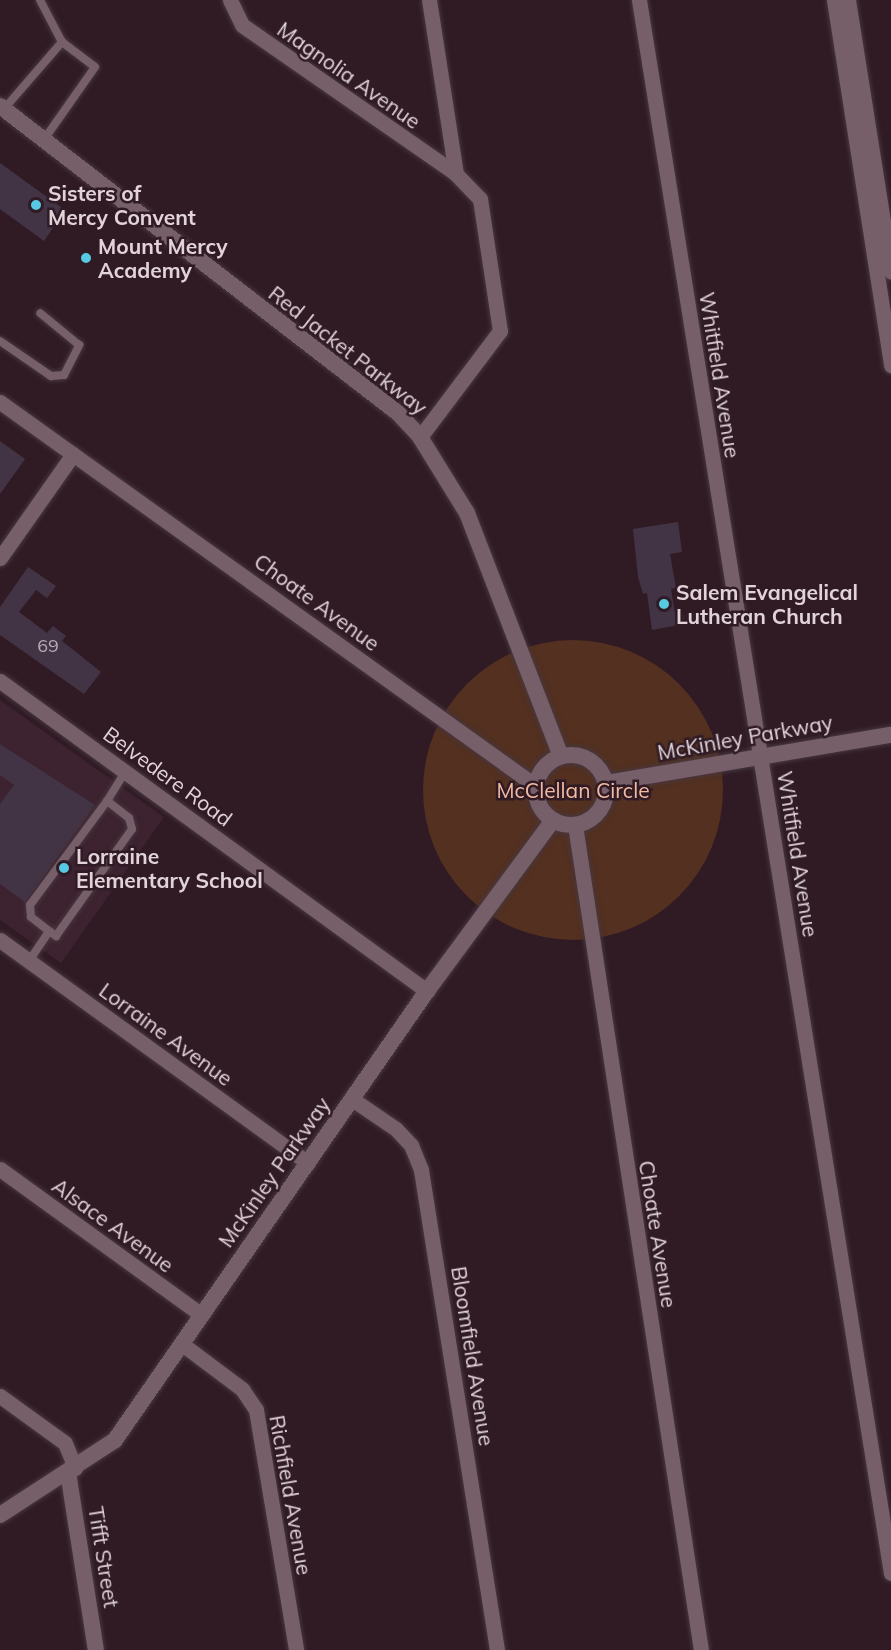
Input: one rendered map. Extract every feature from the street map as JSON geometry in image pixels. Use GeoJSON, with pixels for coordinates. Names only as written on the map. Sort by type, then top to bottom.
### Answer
{"type":"FeatureCollection","features":[{"type":"Feature","properties":{"kind":"street","name":"Magnolia Avenue"},"geometry":{"type":"LineString","coordinates":[[230,0],[242,25],[456,174],[480,199],[501,331],[420,437]]}},
{"type":"Feature","properties":{"kind":"street"},"geometry":{"type":"LineString","coordinates":[[429,0],[456,174]]}},
{"type":"Feature","properties":{"kind":"street","name":"Whitfield Avenue"},"geometry":{"type":"LineString","coordinates":[[639,0],[891,1573]]}},
{"type":"Feature","properties":{"kind":"street"},"geometry":{"type":"LineString","coordinates":[[834,0],[851,64],[884,250],[891,366]]}},
{"type":"Feature","properties":{"kind":"street"},"geometry":{"type":"LineString","coordinates":[[848,0],[851,64]]}},
{"type":"Feature","properties":{"kind":"street","name":"Red Jacket Parkway"},"geometry":{"type":"LineString","coordinates":[[2,108],[42,142],[398,413],[420,437],[467,513],[561,756]]}},
{"type":"Feature","properties":{"kind":"street"},"geometry":{"type":"LineString","coordinates":[[884,250],[891,272]]}},
{"type":"Feature","properties":{"kind":"street","name":"Choate Avenue"},"geometry":{"type":"LineString","coordinates":[[0,402],[536,786]]}},
{"type":"Feature","properties":{"kind":"street"},"geometry":{"type":"LineString","coordinates":[[0,558],[73,454]]}},
{"type":"Feature","properties":{"kind":"street","name":"Belvedere Road"},"geometry":{"type":"LineString","coordinates":[[0,681],[428,990]]}},
{"type":"Feature","properties":{"kind":"street","name":"McKinley Parkway"},"geometry":{"type":"LineString","coordinates":[[606,783],[891,735]]}},
{"type":"Feature","properties":{"kind":"street"},"geometry":{"type":"LineString","coordinates":[[561,756],[588,758],[606,783],[599,810],[575,825],[553,820],[541,808],[536,786],[545,765],[561,756]]}},
{"type":"Feature","properties":{"kind":"street","name":"McKinley Parkway"},"geometry":{"type":"LineString","coordinates":[[0,1515],[115,1440],[428,990],[553,820]]}},
{"type":"Feature","properties":{"kind":"street","name":"Choate Avenue"},"geometry":{"type":"LineString","coordinates":[[575,825],[701,1650]]}},
{"type":"Feature","properties":{"kind":"street","name":"Lorraine Avenue"},"geometry":{"type":"LineString","coordinates":[[0,940],[308,1163]]}},
{"type":"Feature","properties":{"kind":"street","name":"Bloomfield Avenue"},"geometry":{"type":"LineString","coordinates":[[352,1099],[396,1129],[417,1156],[421,1170],[497,1650]]}},
{"type":"Feature","properties":{"kind":"street","name":"Alsace Avenue"},"geometry":{"type":"LineString","coordinates":[[0,1169],[202,1315]]}},
{"type":"Feature","properties":{"kind":"street","name":"Richfield Avenue"},"geometry":{"type":"LineString","coordinates":[[182,1344],[242,1389],[256,1410],[296,1650]]}},
{"type":"Feature","properties":{"kind":"street"},"geometry":{"type":"LineString","coordinates":[[0,1396],[65,1443],[72,1470]]}},
{"type":"Feature","properties":{"kind":"street","name":"Tifft Street"},"geometry":{"type":"LineString","coordinates":[[72,1470],[96,1650]]}},
{"type":"Feature","properties":{"kind":"lane"},"geometry":{"type":"LineString","coordinates":[[40,0],[62,42],[95,67],[42,142]]}},
{"type":"Feature","properties":{"kind":"lane"},"geometry":{"type":"LineString","coordinates":[[2,108],[62,42]]}},
{"type":"Feature","properties":{"kind":"lane"},"geometry":{"type":"LineString","coordinates":[[0,340],[51,376],[64,375],[79,345],[40,313]]}},
{"type":"Feature","properties":{"kind":"lane"},"geometry":{"type":"LineString","coordinates":[[107,801],[129,818],[132,829],[56,936],[31,917],[30,905],[107,801],[126,771]]}},
{"type":"Feature","properties":{"kind":"lane"},"geometry":{"type":"LineString","coordinates":[[29,961],[50,931]]}},
{"type":"Feature","properties":{"kind":"shaded area","name":"Lorraine Elementary School"},"geometry":{"type":"Polygon","coordinates":[[[0,700],[164,817],[61,963],[0,920],[0,700]]]}},
{"type":"Feature","properties":{"kind":"green space","name":"McClellan Circle"},"geometry":{"type":"Polygon","coordinates":[[[573,640],[602,643],[630,652],[644,658],[679,684],[705,719],[711,733],[720,761],[723,790],[720,819],[711,847],[705,861],[679,896],[644,922],[630,928],[602,937],[573,940],[544,937],[516,928],[502,922],[467,896],[441,861],[435,847],[426,819],[423,790],[426,761],[435,733],[441,719],[467,684],[502,658],[516,652],[544,643],[573,640]]]}},
{"type":"Feature","properties":{"kind":"building","name":"Sisters of Mercy Convent"},"geometry":{"type":"Polygon","coordinates":[[[0,163],[65,210],[44,241],[0,209],[0,163]]]}},
{"type":"Feature","properties":{"kind":"building"},"geometry":{"type":"Polygon","coordinates":[[[0,441],[25,459],[0,494],[0,441]]]}},
{"type":"Feature","properties":{"kind":"building"},"geometry":{"type":"Polygon","coordinates":[[[678,522],[682,552],[670,554],[676,588],[671,589],[675,614],[683,613],[684,624],[652,630],[647,593],[643,594],[638,577],[633,529],[678,522]]]}},
{"type":"Feature","properties":{"kind":"building"},"geometry":{"type":"Polygon","coordinates":[[[28,567],[56,586],[47,598],[36,590],[19,612],[47,633],[53,626],[66,636],[62,641],[101,672],[84,694],[0,635],[0,607],[28,567]]]}},
{"type":"Feature","properties":{"kind":"building"},"geometry":{"type":"Polygon","coordinates":[[[0,744],[95,805],[25,902],[0,884],[0,804],[14,785],[0,775],[0,744]]]}},
{"type":"Feature","properties":{"kind":"place","name":"Sisters of Mercy Convent"},"geometry":{"type":"Point","coordinates":[36,205]}},
{"type":"Feature","properties":{"kind":"place","name":"Mount Mercy Academy"},"geometry":{"type":"Point","coordinates":[86,258]}},
{"type":"Feature","properties":{"kind":"place","name":"Salem Evangelical Lutheran Church"},"geometry":{"type":"Point","coordinates":[664,604]}},
{"type":"Feature","properties":{"kind":"place","name":"Lorraine Elementary School"},"geometry":{"type":"Point","coordinates":[64,868]}}]}
